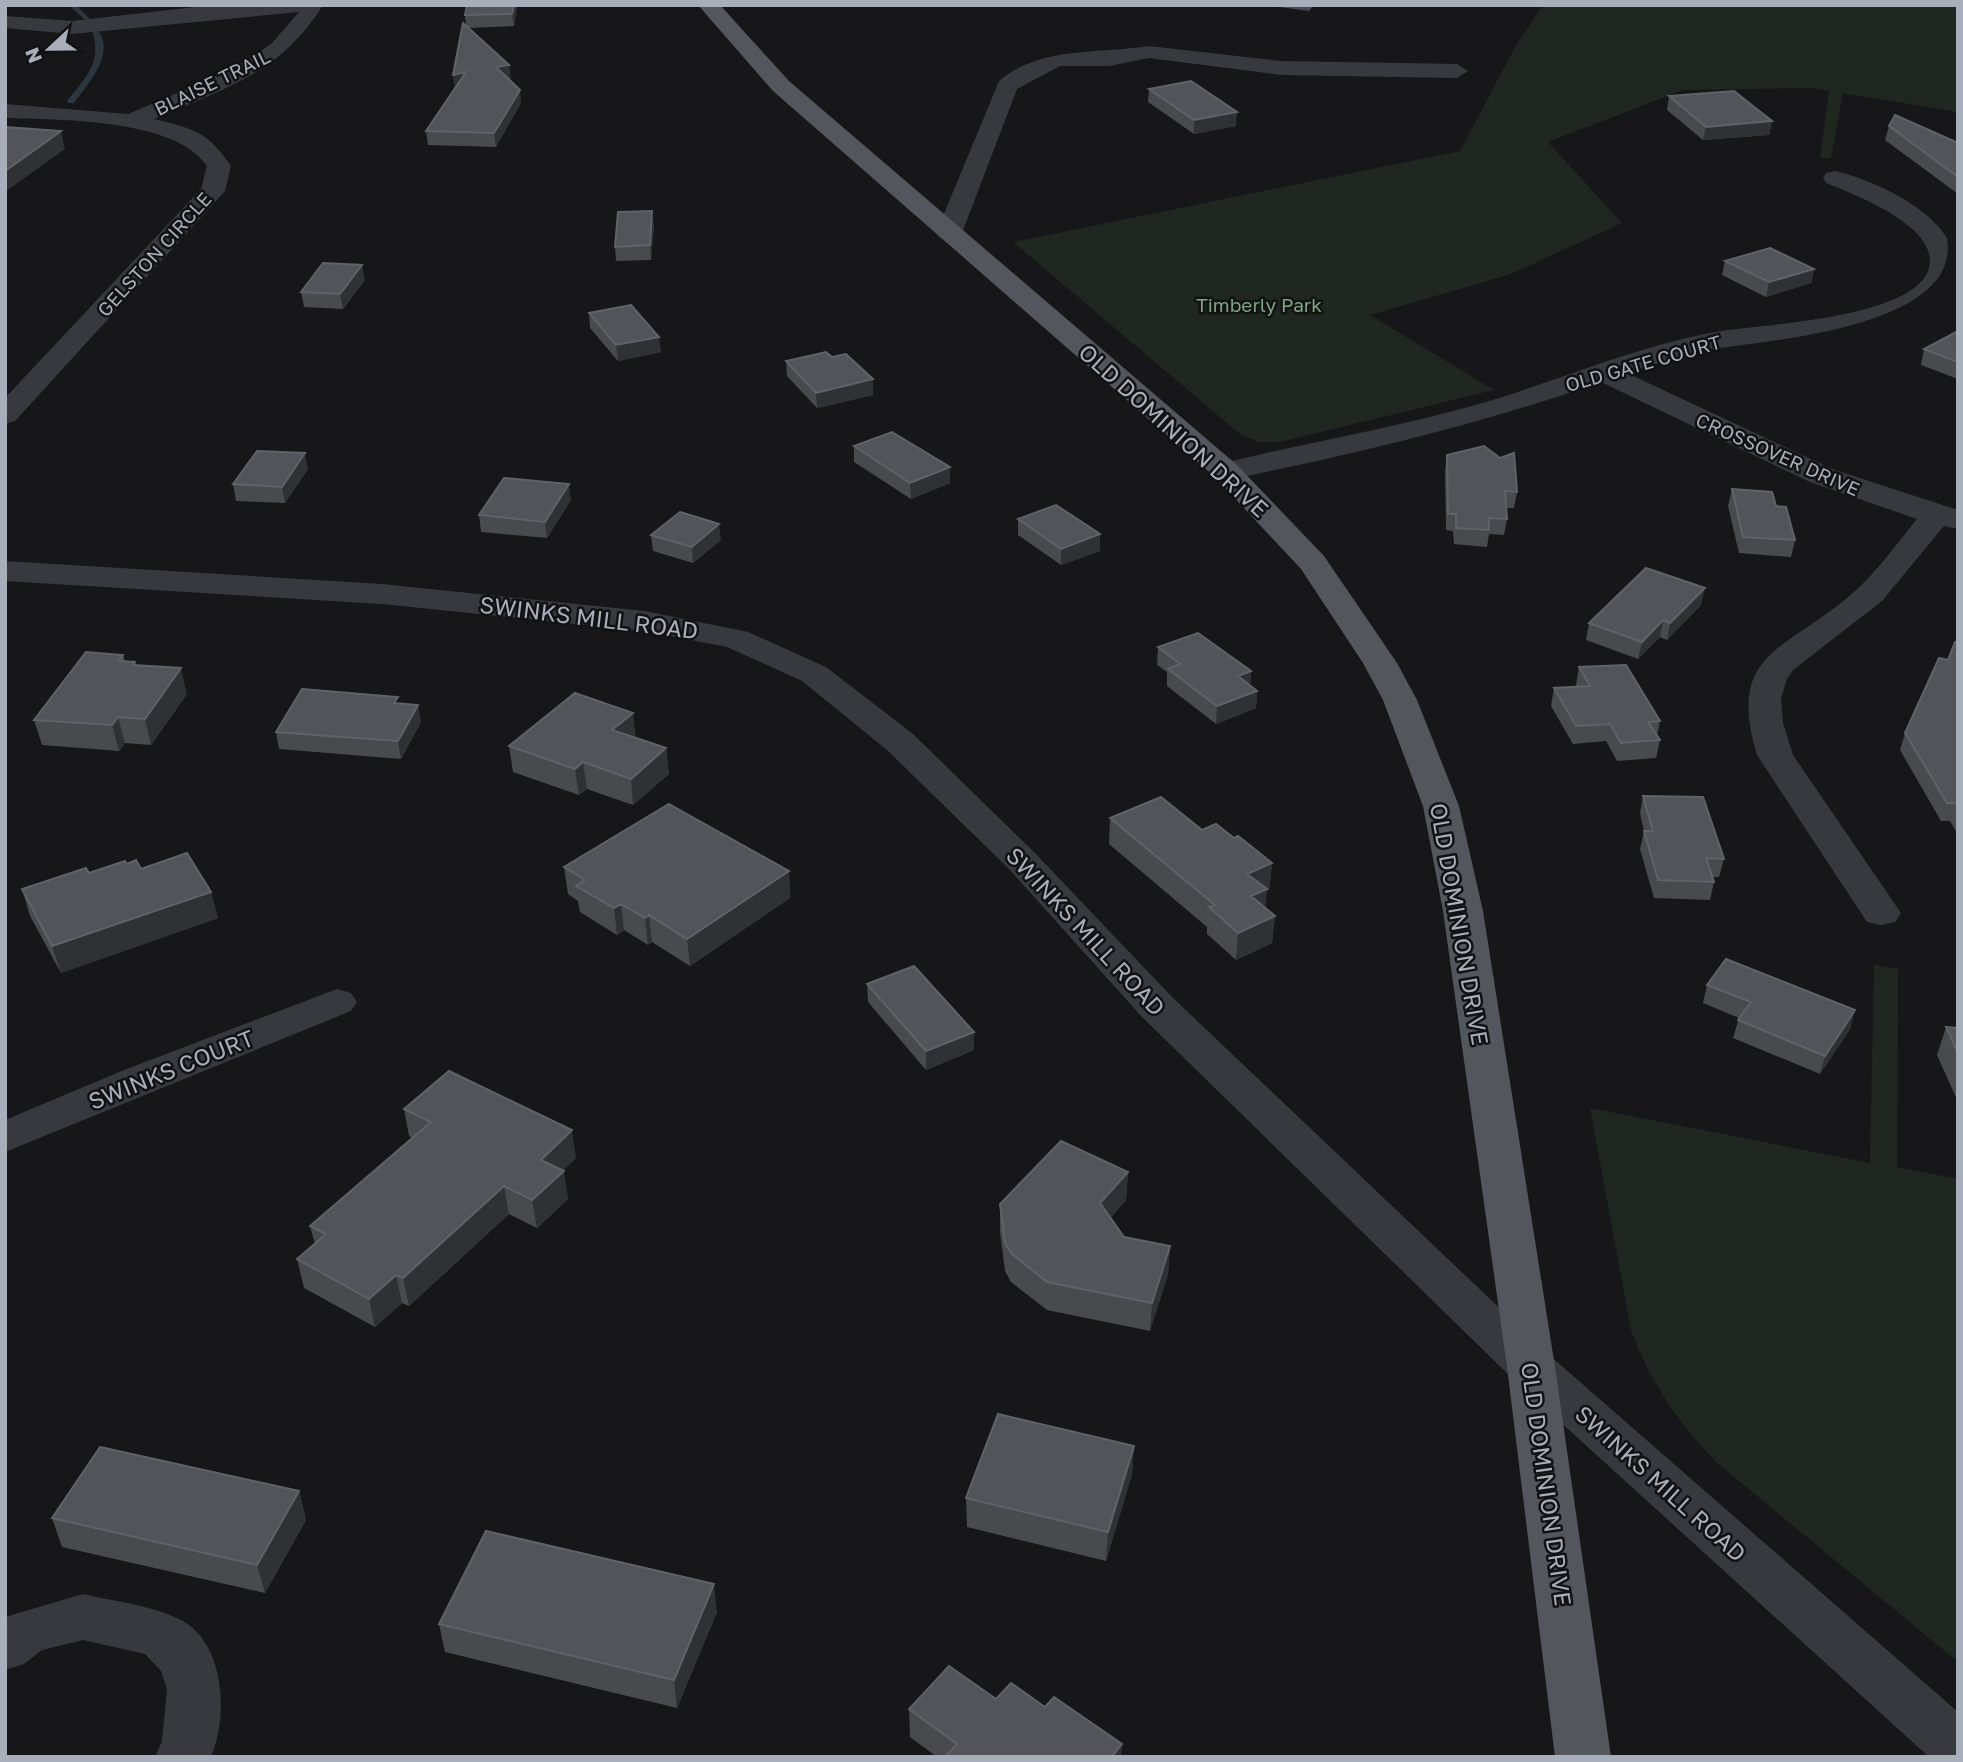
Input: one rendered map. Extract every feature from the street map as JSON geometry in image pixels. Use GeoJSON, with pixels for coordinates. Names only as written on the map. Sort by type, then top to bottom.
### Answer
{"type":"FeatureCollection","features":[{"type":"Feature","properties":{"kind":"main road","name":"OLD DOMINION DRIVE"},"geometry":{"type":"LineString","coordinates":[[708,5],[773,78],[1226,471],[1307,555],[1380,663],[1400,700],[1441,806],[1463,911],[1531,1367],[1583,1757]]}},
{"type":"Feature","properties":{"kind":"street"},"geometry":{"type":"LineString","coordinates":[[8,22],[31,27],[67,29],[187,14],[303,5]]}},
{"type":"Feature","properties":{"kind":"street","name":"BLAISE TRAIL"},"geometry":{"type":"LineString","coordinates":[[131,121],[261,61],[298,31],[313,5]]}},
{"type":"Feature","properties":{"kind":"street"},"geometry":{"type":"LineString","coordinates":[[949,233],[1007,86],[1029,71],[1056,60],[1109,59],[1149,52],[1281,68],[1457,71]]}},
{"type":"Feature","properties":{"kind":"street","name":"GELSTON CIRCLE"},"geometry":{"type":"LineString","coordinates":[[5,111],[131,121],[172,131],[205,144],[216,154],[221,166],[220,179],[186,220],[5,415]]}},
{"type":"Feature","properties":{"kind":"street","name":"OLD GATE COURT"},"geometry":{"type":"LineString","coordinates":[[1226,471],[1447,421],[1709,341],[1866,317],[1911,302],[1938,278],[1943,264],[1942,250],[1936,238],[1898,208],[1835,178]]}},
{"type":"Feature","properties":{"kind":"street","name":"CROSSOVER DRIVE"},"geometry":{"type":"LineString","coordinates":[[1604,373],[1824,478],[1947,517]]}},
{"type":"Feature","properties":{"kind":"street"},"geometry":{"type":"LineString","coordinates":[[1881,913],[1775,755],[1763,726],[1762,701],[1769,679],[1783,659],[1858,606],[1947,517]]}},
{"type":"Feature","properties":{"kind":"street","name":"SWINKS MILL ROAD"},"geometry":{"type":"LineString","coordinates":[[5,571],[382,594],[552,610],[691,628],[736,639],[814,674],[900,742],[1022,861],[1157,1007],[1531,1367],[1958,1747]]}},
{"type":"Feature","properties":{"kind":"street","name":"SWINKS COURT"},"geometry":{"type":"LineString","coordinates":[[5,1137],[139,1080],[337,1002]]}},
{"type":"Feature","properties":{"kind":"street"},"geometry":{"type":"LineString","coordinates":[[5,1647],[27,1631],[83,1616],[161,1635],[185,1659],[194,1689],[190,1741],[183,1757]]}},
{"type":"Feature","properties":{"kind":"green space","name":"Timberly Park"},"geometry":{"type":"Polygon","coordinates":[[[1543,5],[1958,5],[1958,112],[1843,93],[1831,158],[1820,158],[1829,91],[1813,88],[1683,90],[1548,142],[1622,223],[1511,274],[1370,315],[1494,390],[1280,442],[1259,442],[1240,434],[1013,242],[1460,151],[1515,47],[1543,5]]]}},
{"type":"Feature","properties":{"kind":"green space"},"geometry":{"type":"Polygon","coordinates":[[[1874,965],[1898,969],[1897,1167],[1958,1179],[1958,1662],[1716,1462],[1689,1432],[1666,1400],[1647,1367],[1631,1330],[1590,1108],[1870,1163],[1874,965]]]}},
{"type":"Feature","properties":{"kind":"building"},"geometry":{"type":"Polygon","coordinates":[[[467,5],[514,5],[512,14],[465,15],[467,5]]]}},
{"type":"Feature","properties":{"kind":"building"},"geometry":{"type":"Polygon","coordinates":[[[463,23],[509,65],[496,67],[520,90],[494,133],[426,131],[466,72],[453,75],[463,23]]]}},
{"type":"Feature","properties":{"kind":"building"},"geometry":{"type":"Polygon","coordinates":[[[1191,81],[1237,112],[1194,120],[1149,89],[1191,81]]]}},
{"type":"Feature","properties":{"kind":"building"},"geometry":{"type":"Polygon","coordinates":[[[1734,91],[1772,121],[1706,127],[1669,96],[1734,91]]]}},
{"type":"Feature","properties":{"kind":"building"},"geometry":{"type":"Polygon","coordinates":[[[1895,115],[1958,143],[1958,177],[1889,126],[1895,115]]]}},
{"type":"Feature","properties":{"kind":"building"},"geometry":{"type":"Polygon","coordinates":[[[5,127],[61,131],[5,171],[5,127]]]}},
{"type":"Feature","properties":{"kind":"building"},"geometry":{"type":"Polygon","coordinates":[[[652,211],[650,245],[615,247],[618,212],[652,211]]]}},
{"type":"Feature","properties":{"kind":"building"},"geometry":{"type":"Polygon","coordinates":[[[1770,248],[1814,269],[1769,282],[1725,261],[1770,248]]]}},
{"type":"Feature","properties":{"kind":"building"},"geometry":{"type":"Polygon","coordinates":[[[323,263],[362,265],[340,294],[301,292],[323,263]]]}},
{"type":"Feature","properties":{"kind":"building"},"geometry":{"type":"Polygon","coordinates":[[[631,305],[659,337],[616,345],[589,313],[631,305]]]}},
{"type":"Feature","properties":{"kind":"building"},"geometry":{"type":"Polygon","coordinates":[[[1958,331],[1958,362],[1924,349],[1958,331]]]}},
{"type":"Feature","properties":{"kind":"building"},"geometry":{"type":"Polygon","coordinates":[[[826,352],[832,357],[846,354],[873,379],[816,393],[786,361],[826,352]]]}},
{"type":"Feature","properties":{"kind":"building"},"geometry":{"type":"Polygon","coordinates":[[[892,432],[950,467],[910,483],[854,446],[892,432]]]}},
{"type":"Feature","properties":{"kind":"building"},"geometry":{"type":"Polygon","coordinates":[[[1484,446],[1500,458],[1514,453],[1517,492],[1505,491],[1507,519],[1489,518],[1489,530],[1456,528],[1456,514],[1448,514],[1447,455],[1484,446]]]}},
{"type":"Feature","properties":{"kind":"building"},"geometry":{"type":"Polygon","coordinates":[[[257,451],[305,453],[282,487],[233,484],[257,451]]]}},
{"type":"Feature","properties":{"kind":"building"},"geometry":{"type":"Polygon","coordinates":[[[504,478],[569,484],[545,522],[479,515],[504,478]]]}},
{"type":"Feature","properties":{"kind":"building"},"geometry":{"type":"Polygon","coordinates":[[[1732,489],[1772,492],[1776,506],[1786,507],[1795,540],[1743,537],[1732,489]]]}},
{"type":"Feature","properties":{"kind":"building"},"geometry":{"type":"Polygon","coordinates":[[[1056,505],[1100,534],[1061,549],[1018,519],[1056,505]]]}},
{"type":"Feature","properties":{"kind":"building"},"geometry":{"type":"Polygon","coordinates":[[[680,512],[719,524],[692,547],[651,535],[680,512]]]}},
{"type":"Feature","properties":{"kind":"building"},"geometry":{"type":"Polygon","coordinates":[[[1646,568],[1705,588],[1670,623],[1663,620],[1642,642],[1589,623],[1646,568]]]}},
{"type":"Feature","properties":{"kind":"building"},"geometry":{"type":"Polygon","coordinates":[[[1198,633],[1251,671],[1238,676],[1257,691],[1217,706],[1168,669],[1180,664],[1158,647],[1198,633]]]}},
{"type":"Feature","properties":{"kind":"building"},"geometry":{"type":"Polygon","coordinates":[[[1955,642],[1958,642],[1958,807],[1955,803],[1947,803],[1905,733],[1939,658],[1948,660],[1955,642]]]}},
{"type":"Feature","properties":{"kind":"building"},"geometry":{"type":"Polygon","coordinates":[[[86,652],[123,655],[119,661],[135,662],[133,665],[181,668],[145,719],[118,717],[112,725],[34,720],[86,652]]]}},
{"type":"Feature","properties":{"kind":"building"},"geometry":{"type":"Polygon","coordinates":[[[1626,665],[1660,721],[1648,722],[1660,740],[1621,743],[1610,724],[1576,726],[1554,688],[1590,686],[1579,667],[1626,665]]]}},
{"type":"Feature","properties":{"kind":"building"},"geometry":{"type":"Polygon","coordinates":[[[302,689],[398,697],[394,703],[418,705],[398,741],[276,732],[302,689]]]}},
{"type":"Feature","properties":{"kind":"building"},"geometry":{"type":"Polygon","coordinates":[[[575,693],[633,713],[612,730],[666,748],[631,779],[583,762],[575,769],[509,746],[575,693]]]}},
{"type":"Feature","properties":{"kind":"building"},"geometry":{"type":"Polygon","coordinates":[[[1643,796],[1703,797],[1724,859],[1706,858],[1714,882],[1658,880],[1644,831],[1653,831],[1643,796]]]}},
{"type":"Feature","properties":{"kind":"building"},"geometry":{"type":"Polygon","coordinates":[[[1161,797],[1202,830],[1216,824],[1234,838],[1238,836],[1272,863],[1247,874],[1267,889],[1251,896],[1275,916],[1238,933],[1209,907],[1215,905],[1110,818],[1161,797]]]}},
{"type":"Feature","properties":{"kind":"building"},"geometry":{"type":"Polygon","coordinates":[[[669,804],[789,871],[687,939],[649,915],[645,918],[621,904],[614,908],[576,886],[585,880],[564,867],[669,804]]]}},
{"type":"Feature","properties":{"kind":"building"},"geometry":{"type":"Polygon","coordinates":[[[187,853],[211,892],[52,946],[22,889],[86,868],[89,873],[136,860],[141,869],[187,853]]]}},
{"type":"Feature","properties":{"kind":"building"},"geometry":{"type":"Polygon","coordinates":[[[1726,959],[1855,1010],[1825,1056],[1738,1020],[1751,1002],[1707,985],[1726,959]]]}},
{"type":"Feature","properties":{"kind":"building"},"geometry":{"type":"Polygon","coordinates":[[[914,966],[974,1032],[926,1051],[867,984],[914,966]]]}},
{"type":"Feature","properties":{"kind":"building"},"geometry":{"type":"Polygon","coordinates":[[[1946,1027],[1958,1028],[1958,1053],[1946,1027]]]}},
{"type":"Feature","properties":{"kind":"building"},"geometry":{"type":"Polygon","coordinates":[[[449,1071],[572,1130],[541,1160],[564,1171],[532,1200],[504,1186],[403,1278],[396,1275],[369,1299],[297,1259],[326,1234],[310,1226],[431,1122],[404,1109],[449,1071]]]}},
{"type":"Feature","properties":{"kind":"building"},"geometry":{"type":"Polygon","coordinates":[[[1061,1141],[1128,1172],[1100,1203],[1124,1237],[1170,1246],[1152,1303],[1047,1282],[1012,1254],[1005,1243],[1000,1204],[1061,1141]]]}},
{"type":"Feature","properties":{"kind":"building"},"geometry":{"type":"Polygon","coordinates":[[[998,1414],[1134,1446],[1108,1532],[966,1498],[998,1414]]]}},
{"type":"Feature","properties":{"kind":"building"},"geometry":{"type":"Polygon","coordinates":[[[100,1447],[299,1491],[257,1565],[52,1518],[100,1447]]]}},
{"type":"Feature","properties":{"kind":"building"},"geometry":{"type":"Polygon","coordinates":[[[486,1531],[714,1584],[674,1680],[439,1624],[486,1531]]]}},
{"type":"Feature","properties":{"kind":"building"},"geometry":{"type":"Polygon","coordinates":[[[949,1666],[996,1699],[1011,1683],[1045,1707],[1054,1697],[1122,1744],[1113,1755],[1115,1757],[945,1757],[957,1744],[909,1709],[949,1666]]]}},
{"type":"Feature","properties":{"kind":"waterway"},"geometry":{"type":"LineString","coordinates":[[72,5],[92,24]]}},
{"type":"Feature","properties":{"kind":"waterway"},"geometry":{"type":"LineString","coordinates":[[71,101],[90,76],[98,60],[100,51],[95,30]]}}]}
